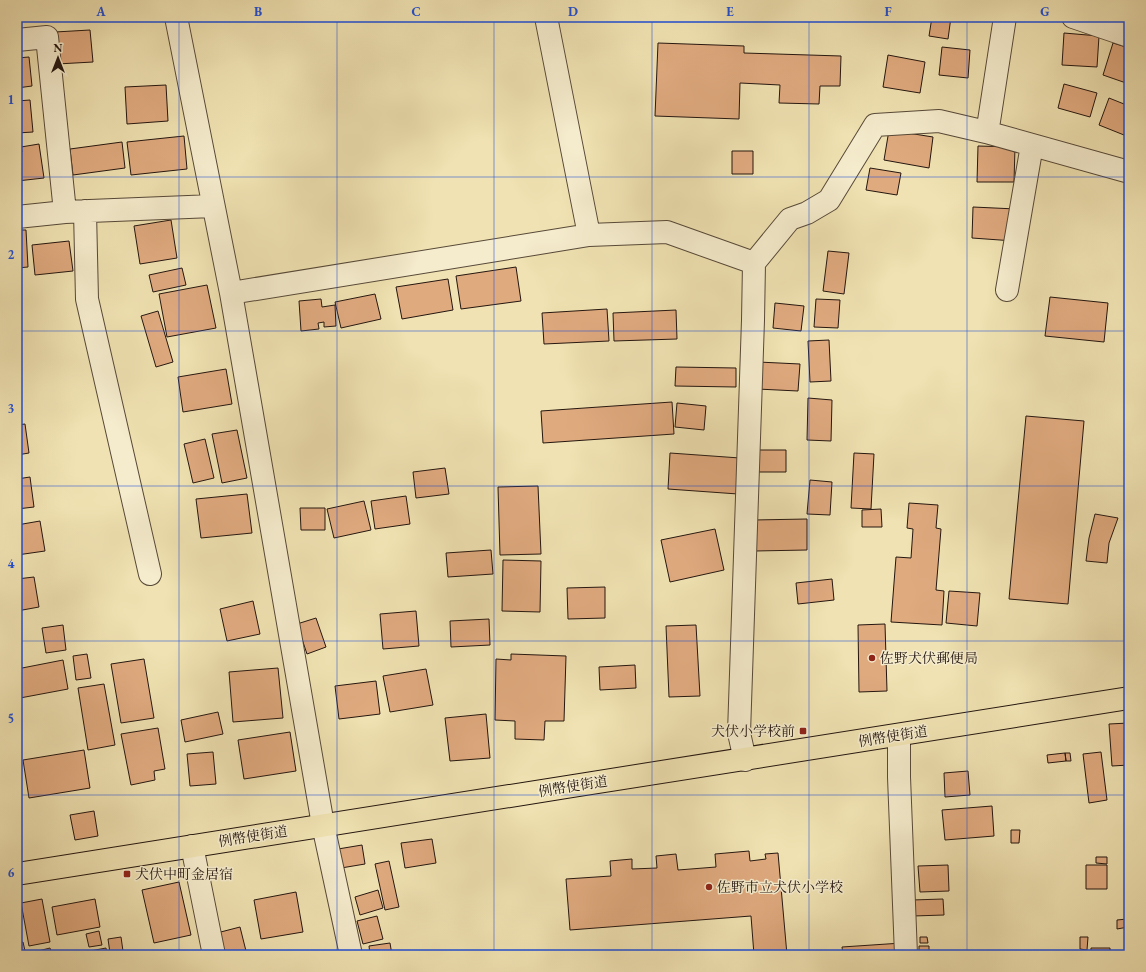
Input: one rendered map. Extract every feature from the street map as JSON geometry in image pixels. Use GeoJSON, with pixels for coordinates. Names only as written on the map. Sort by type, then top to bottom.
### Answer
{"type":"FeatureCollection","features":[{"type":"Feature","properties":{"kind":"main road","name":"例幣使街道"},"geometry":{"type":"LineString","coordinates":[[17,874],[898,736],[1129,698]]}},
{"type":"Feature","properties":{"kind":"street"},"geometry":{"type":"LineString","coordinates":[[176,17],[231,293],[323,825],[351,955]]}},
{"type":"Feature","properties":{"kind":"street"},"geometry":{"type":"LineString","coordinates":[[546,17],[589,235]]}},
{"type":"Feature","properties":{"kind":"street"},"geometry":{"type":"LineString","coordinates":[[986,132],[1005,17]]}},
{"type":"Feature","properties":{"kind":"street"},"geometry":{"type":"LineString","coordinates":[[1072,17],[1129,36]]}},
{"type":"Feature","properties":{"kind":"street"},"geometry":{"type":"LineString","coordinates":[[17,40],[47,37],[75,211],[87,299],[150,574]]}},
{"type":"Feature","properties":{"kind":"street"},"geometry":{"type":"LineString","coordinates":[[745,760],[739,733],[754,263],[790,219],[807,213],[829,200],[875,125],[939,121],[986,132],[1129,172]]}},
{"type":"Feature","properties":{"kind":"street"},"geometry":{"type":"LineString","coordinates":[[1007,290],[1032,145]]}},
{"type":"Feature","properties":{"kind":"street"},"geometry":{"type":"LineString","coordinates":[[17,216],[75,211],[213,206]]}},
{"type":"Feature","properties":{"kind":"street"},"geometry":{"type":"LineString","coordinates":[[231,293],[589,235],[667,232],[754,263]]}},
{"type":"Feature","properties":{"kind":"street"},"geometry":{"type":"LineString","coordinates":[[898,736],[906,955]]}},
{"type":"Feature","properties":{"kind":"street"},"geometry":{"type":"LineString","coordinates":[[192,846],[214,955]]}},
{"type":"Feature","properties":{"kind":"building"},"geometry":{"type":"Polygon","coordinates":[[[100,17],[115,17],[116,21],[100,21],[100,17]]]}},
{"type":"Feature","properties":{"kind":"building"},"geometry":{"type":"Polygon","coordinates":[[[932,17],[951,17],[948,39],[929,36],[932,17]]]}},
{"type":"Feature","properties":{"kind":"building"},"geometry":{"type":"Polygon","coordinates":[[[90,30],[93,62],[57,64],[55,32],[90,30]]]}},
{"type":"Feature","properties":{"kind":"building"},"geometry":{"type":"Polygon","coordinates":[[[1064,33],[1099,36],[1097,67],[1062,65],[1064,33]]]}},
{"type":"Feature","properties":{"kind":"building"},"geometry":{"type":"Polygon","coordinates":[[[658,43],[744,46],[744,53],[841,56],[840,86],[820,86],[819,104],[779,103],[780,85],[740,83],[739,119],[655,116],[658,43]]]}},
{"type":"Feature","properties":{"kind":"building"},"geometry":{"type":"Polygon","coordinates":[[[1113,43],[1129,48],[1129,84],[1103,75],[1113,43]]]}},
{"type":"Feature","properties":{"kind":"building"},"geometry":{"type":"Polygon","coordinates":[[[942,47],[970,50],[968,78],[939,75],[942,47]]]}},
{"type":"Feature","properties":{"kind":"building"},"geometry":{"type":"Polygon","coordinates":[[[888,55],[925,62],[920,93],[883,87],[888,55]]]}},
{"type":"Feature","properties":{"kind":"building"},"geometry":{"type":"Polygon","coordinates":[[[29,57],[32,86],[17,88],[17,58],[29,57]]]}},
{"type":"Feature","properties":{"kind":"building"},"geometry":{"type":"Polygon","coordinates":[[[1064,84],[1097,93],[1090,117],[1058,108],[1064,84]]]}},
{"type":"Feature","properties":{"kind":"building"},"geometry":{"type":"Polygon","coordinates":[[[166,85],[168,121],[127,124],[125,87],[166,85]]]}},
{"type":"Feature","properties":{"kind":"building"},"geometry":{"type":"Polygon","coordinates":[[[1109,98],[1129,106],[1129,137],[1099,125],[1109,98]]]}},
{"type":"Feature","properties":{"kind":"building"},"geometry":{"type":"Polygon","coordinates":[[[30,100],[33,132],[17,133],[17,101],[30,100]]]}},
{"type":"Feature","properties":{"kind":"building"},"geometry":{"type":"Polygon","coordinates":[[[889,130],[933,137],[929,168],[884,160],[889,130]]]}},
{"type":"Feature","properties":{"kind":"building"},"geometry":{"type":"Polygon","coordinates":[[[184,136],[187,169],[131,175],[127,142],[184,136]]]}},
{"type":"Feature","properties":{"kind":"building"},"geometry":{"type":"Polygon","coordinates":[[[122,142],[125,168],[73,175],[70,149],[122,142]]]}},
{"type":"Feature","properties":{"kind":"building"},"geometry":{"type":"Polygon","coordinates":[[[39,144],[44,178],[17,181],[17,152],[22,152],[21,147],[39,144]]]}},
{"type":"Feature","properties":{"kind":"building"},"geometry":{"type":"Polygon","coordinates":[[[978,146],[1015,147],[1014,182],[977,182],[978,146]]]}},
{"type":"Feature","properties":{"kind":"building"},"geometry":{"type":"Polygon","coordinates":[[[732,151],[753,151],[753,174],[732,174],[732,151]]]}},
{"type":"Feature","properties":{"kind":"building"},"geometry":{"type":"Polygon","coordinates":[[[870,168],[901,173],[897,195],[866,190],[870,168]]]}},
{"type":"Feature","properties":{"kind":"building"},"geometry":{"type":"Polygon","coordinates":[[[973,207],[1016,209],[1014,241],[972,238],[973,207]]]}},
{"type":"Feature","properties":{"kind":"building"},"geometry":{"type":"Polygon","coordinates":[[[171,220],[177,258],[140,264],[134,226],[171,220]]]}},
{"type":"Feature","properties":{"kind":"building"},"geometry":{"type":"Polygon","coordinates":[[[17,230],[26,230],[28,267],[17,268],[17,230]]]}},
{"type":"Feature","properties":{"kind":"building"},"geometry":{"type":"Polygon","coordinates":[[[69,241],[73,271],[35,275],[32,245],[69,241]]]}},
{"type":"Feature","properties":{"kind":"building"},"geometry":{"type":"Polygon","coordinates":[[[828,251],[849,253],[844,294],[823,291],[828,251]]]}},
{"type":"Feature","properties":{"kind":"building"},"geometry":{"type":"Polygon","coordinates":[[[516,267],[521,301],[461,309],[456,276],[516,267]]]}},
{"type":"Feature","properties":{"kind":"building"},"geometry":{"type":"Polygon","coordinates":[[[182,268],[186,285],[153,292],[149,275],[182,268]]]}},
{"type":"Feature","properties":{"kind":"building"},"geometry":{"type":"Polygon","coordinates":[[[448,279],[453,310],[402,319],[396,287],[448,279]]]}},
{"type":"Feature","properties":{"kind":"building"},"geometry":{"type":"Polygon","coordinates":[[[207,285],[216,328],[167,337],[159,294],[207,285]]]}},
{"type":"Feature","properties":{"kind":"building"},"geometry":{"type":"Polygon","coordinates":[[[375,294],[381,319],[341,328],[335,302],[375,294]]]}},
{"type":"Feature","properties":{"kind":"building"},"geometry":{"type":"Polygon","coordinates":[[[1050,297],[1108,303],[1104,342],[1045,336],[1050,297]]]}},
{"type":"Feature","properties":{"kind":"building"},"geometry":{"type":"Polygon","coordinates":[[[321,299],[322,307],[335,305],[336,326],[324,327],[324,322],[318,323],[319,329],[301,331],[299,301],[321,299]]]}},
{"type":"Feature","properties":{"kind":"building"},"geometry":{"type":"Polygon","coordinates":[[[816,299],[840,300],[838,328],[814,327],[816,299]]]}},
{"type":"Feature","properties":{"kind":"building"},"geometry":{"type":"Polygon","coordinates":[[[775,303],[804,306],[801,331],[773,328],[775,303]]]}},
{"type":"Feature","properties":{"kind":"building"},"geometry":{"type":"Polygon","coordinates":[[[607,309],[609,341],[544,344],[542,313],[607,309]]]}},
{"type":"Feature","properties":{"kind":"building"},"geometry":{"type":"Polygon","coordinates":[[[676,310],[677,339],[614,341],[613,313],[676,310]]]}},
{"type":"Feature","properties":{"kind":"building"},"geometry":{"type":"Polygon","coordinates":[[[158,311],[173,362],[156,367],[141,316],[158,311]]]}},
{"type":"Feature","properties":{"kind":"building"},"geometry":{"type":"Polygon","coordinates":[[[829,340],[831,381],[810,382],[808,341],[829,340]]]}},
{"type":"Feature","properties":{"kind":"building"},"geometry":{"type":"Polygon","coordinates":[[[758,362],[800,364],[798,391],[757,389],[758,362]]]}},
{"type":"Feature","properties":{"kind":"building"},"geometry":{"type":"Polygon","coordinates":[[[676,367],[736,368],[736,387],[675,386],[676,367]]]}},
{"type":"Feature","properties":{"kind":"building"},"geometry":{"type":"Polygon","coordinates":[[[226,369],[232,404],[183,412],[178,377],[226,369]]]}},
{"type":"Feature","properties":{"kind":"building"},"geometry":{"type":"Polygon","coordinates":[[[808,398],[832,400],[831,441],[807,440],[808,398]]]}},
{"type":"Feature","properties":{"kind":"building"},"geometry":{"type":"Polygon","coordinates":[[[672,402],[674,434],[543,443],[541,411],[672,402]]]}},
{"type":"Feature","properties":{"kind":"building"},"geometry":{"type":"Polygon","coordinates":[[[677,403],[706,406],[704,430],[675,427],[677,403]]]}},
{"type":"Feature","properties":{"kind":"building"},"geometry":{"type":"Polygon","coordinates":[[[1026,416],[1084,421],[1068,604],[1009,599],[1026,416]]]}},
{"type":"Feature","properties":{"kind":"building"},"geometry":{"type":"Polygon","coordinates":[[[25,424],[29,453],[17,455],[17,425],[25,424]]]}},
{"type":"Feature","properties":{"kind":"building"},"geometry":{"type":"Polygon","coordinates":[[[237,430],[247,478],[222,483],[212,434],[237,430]]]}},
{"type":"Feature","properties":{"kind":"building"},"geometry":{"type":"Polygon","coordinates":[[[205,439],[214,478],[193,483],[184,444],[205,439]]]}},
{"type":"Feature","properties":{"kind":"building"},"geometry":{"type":"Polygon","coordinates":[[[750,450],[786,450],[786,472],[750,472],[750,450]]]}},
{"type":"Feature","properties":{"kind":"building"},"geometry":{"type":"Polygon","coordinates":[[[670,453],[740,458],[738,494],[668,489],[670,453]]]}},
{"type":"Feature","properties":{"kind":"building"},"geometry":{"type":"Polygon","coordinates":[[[854,453],[874,454],[871,509],[851,508],[854,453]]]}},
{"type":"Feature","properties":{"kind":"building"},"geometry":{"type":"Polygon","coordinates":[[[445,468],[449,494],[416,498],[413,472],[445,468]]]}},
{"type":"Feature","properties":{"kind":"building"},"geometry":{"type":"Polygon","coordinates":[[[30,477],[34,507],[17,509],[17,479],[30,477]]]}},
{"type":"Feature","properties":{"kind":"building"},"geometry":{"type":"Polygon","coordinates":[[[810,480],[832,482],[830,515],[807,514],[810,480]]]}},
{"type":"Feature","properties":{"kind":"building"},"geometry":{"type":"Polygon","coordinates":[[[538,486],[541,554],[500,555],[498,487],[538,486]]]}},
{"type":"Feature","properties":{"kind":"building"},"geometry":{"type":"Polygon","coordinates":[[[247,494],[252,533],[201,538],[196,499],[247,494]]]}},
{"type":"Feature","properties":{"kind":"building"},"geometry":{"type":"Polygon","coordinates":[[[406,496],[410,524],[375,529],[371,501],[406,496]]]}},
{"type":"Feature","properties":{"kind":"building"},"geometry":{"type":"Polygon","coordinates":[[[364,501],[371,530],[334,538],[327,509],[364,501]]]}},
{"type":"Feature","properties":{"kind":"building"},"geometry":{"type":"Polygon","coordinates":[[[909,503],[938,505],[936,528],[941,529],[936,590],[944,591],[942,625],[891,622],[896,557],[911,558],[913,529],[907,528],[909,503]]]}},
{"type":"Feature","properties":{"kind":"building"},"geometry":{"type":"Polygon","coordinates":[[[300,508],[325,508],[325,530],[301,530],[300,508]]]}},
{"type":"Feature","properties":{"kind":"building"},"geometry":{"type":"Polygon","coordinates":[[[881,509],[882,527],[862,527],[862,510],[881,509]]]}},
{"type":"Feature","properties":{"kind":"building"},"geometry":{"type":"Polygon","coordinates":[[[1095,514],[1118,518],[1109,543],[1107,563],[1086,561],[1089,538],[1095,514]]]}},
{"type":"Feature","properties":{"kind":"building"},"geometry":{"type":"Polygon","coordinates":[[[807,519],[807,550],[755,551],[754,520],[807,519]]]}},
{"type":"Feature","properties":{"kind":"building"},"geometry":{"type":"Polygon","coordinates":[[[40,521],[45,551],[17,555],[17,525],[40,521]]]}},
{"type":"Feature","properties":{"kind":"building"},"geometry":{"type":"Polygon","coordinates":[[[715,529],[724,570],[670,582],[661,540],[715,529]]]}},
{"type":"Feature","properties":{"kind":"building"},"geometry":{"type":"Polygon","coordinates":[[[491,550],[493,574],[448,577],[446,553],[491,550]]]}},
{"type":"Feature","properties":{"kind":"building"},"geometry":{"type":"Polygon","coordinates":[[[503,560],[541,561],[540,612],[502,611],[503,560]]]}},
{"type":"Feature","properties":{"kind":"building"},"geometry":{"type":"Polygon","coordinates":[[[34,577],[39,607],[17,611],[17,579],[34,577]]]}},
{"type":"Feature","properties":{"kind":"building"},"geometry":{"type":"Polygon","coordinates":[[[832,579],[834,600],[798,604],[796,583],[832,579]]]}},
{"type":"Feature","properties":{"kind":"building"},"geometry":{"type":"Polygon","coordinates":[[[605,587],[605,618],[568,619],[567,588],[605,587]]]}},
{"type":"Feature","properties":{"kind":"building"},"geometry":{"type":"Polygon","coordinates":[[[949,591],[980,593],[977,626],[946,623],[949,591]]]}},
{"type":"Feature","properties":{"kind":"building"},"geometry":{"type":"Polygon","coordinates":[[[253,601],[260,634],[227,641],[220,609],[253,601]]]}},
{"type":"Feature","properties":{"kind":"building"},"geometry":{"type":"Polygon","coordinates":[[[416,611],[419,646],[383,649],[380,614],[416,611]]]}},
{"type":"Feature","properties":{"kind":"building"},"geometry":{"type":"Polygon","coordinates":[[[316,618],[326,647],[307,654],[297,624],[316,618]]]}},
{"type":"Feature","properties":{"kind":"building"},"geometry":{"type":"Polygon","coordinates":[[[489,619],[490,645],[451,647],[450,621],[489,619]]]}},
{"type":"Feature","properties":{"kind":"building","name":"佐野犬伏郵便局"},"geometry":{"type":"Polygon","coordinates":[[[885,624],[887,691],[859,692],[858,625],[885,624]]]}},
{"type":"Feature","properties":{"kind":"building"},"geometry":{"type":"Polygon","coordinates":[[[63,625],[66,650],[46,653],[42,628],[63,625]]]}},
{"type":"Feature","properties":{"kind":"building"},"geometry":{"type":"Polygon","coordinates":[[[696,625],[700,696],[669,697],[666,626],[696,625]]]}},
{"type":"Feature","properties":{"kind":"building"},"geometry":{"type":"Polygon","coordinates":[[[87,654],[91,678],[76,680],[73,656],[87,654]]]}},
{"type":"Feature","properties":{"kind":"building"},"geometry":{"type":"Polygon","coordinates":[[[511,654],[566,656],[564,721],[545,721],[544,740],[515,739],[515,721],[495,720],[496,659],[511,660],[511,654]]]}},
{"type":"Feature","properties":{"kind":"building"},"geometry":{"type":"Polygon","coordinates":[[[144,659],[154,718],[121,723],[111,664],[144,659]]]}},
{"type":"Feature","properties":{"kind":"building"},"geometry":{"type":"Polygon","coordinates":[[[63,660],[68,689],[20,698],[17,669],[63,660]]]}},
{"type":"Feature","properties":{"kind":"building"},"geometry":{"type":"Polygon","coordinates":[[[635,665],[636,688],[600,690],[599,667],[635,665]]]}},
{"type":"Feature","properties":{"kind":"building"},"geometry":{"type":"Polygon","coordinates":[[[278,668],[283,718],[233,722],[229,672],[278,668]]]}},
{"type":"Feature","properties":{"kind":"building"},"geometry":{"type":"Polygon","coordinates":[[[426,669],[433,705],[390,712],[383,676],[426,669]]]}},
{"type":"Feature","properties":{"kind":"building"},"geometry":{"type":"Polygon","coordinates":[[[376,681],[380,714],[339,719],[335,686],[376,681]]]}},
{"type":"Feature","properties":{"kind":"building"},"geometry":{"type":"Polygon","coordinates":[[[104,684],[115,745],[88,750],[78,688],[104,684]]]}},
{"type":"Feature","properties":{"kind":"building"},"geometry":{"type":"Polygon","coordinates":[[[218,712],[223,734],[185,742],[181,720],[218,712]]]}},
{"type":"Feature","properties":{"kind":"building"},"geometry":{"type":"Polygon","coordinates":[[[486,714],[490,758],[450,761],[445,718],[486,714]]]}},
{"type":"Feature","properties":{"kind":"building"},"geometry":{"type":"Polygon","coordinates":[[[1129,723],[1129,765],[1112,766],[1109,724],[1129,723]]]}},
{"type":"Feature","properties":{"kind":"building"},"geometry":{"type":"Polygon","coordinates":[[[158,728],[165,769],[154,771],[155,780],[131,785],[121,734],[158,728]]]}},
{"type":"Feature","properties":{"kind":"building"},"geometry":{"type":"Polygon","coordinates":[[[290,732],[296,771],[244,779],[238,740],[290,732]]]}},
{"type":"Feature","properties":{"kind":"building"},"geometry":{"type":"Polygon","coordinates":[[[84,750],[90,788],[29,798],[23,760],[84,750]]]}},
{"type":"Feature","properties":{"kind":"building"},"geometry":{"type":"Polygon","coordinates":[[[213,752],[216,784],[190,786],[187,754],[213,752]]]}},
{"type":"Feature","properties":{"kind":"building"},"geometry":{"type":"Polygon","coordinates":[[[1101,752],[1107,800],[1089,803],[1083,754],[1101,752]]]}},
{"type":"Feature","properties":{"kind":"building"},"geometry":{"type":"Polygon","coordinates":[[[1065,753],[1066,761],[1048,763],[1047,755],[1065,753]]]}},
{"type":"Feature","properties":{"kind":"building"},"geometry":{"type":"Polygon","coordinates":[[[1065,753],[1070,753],[1071,761],[1066,761],[1065,753]]]}},
{"type":"Feature","properties":{"kind":"building"},"geometry":{"type":"Polygon","coordinates":[[[968,771],[970,795],[945,797],[944,773],[968,771]]]}},
{"type":"Feature","properties":{"kind":"building"},"geometry":{"type":"Polygon","coordinates":[[[992,806],[994,836],[945,840],[942,810],[992,806]]]}},
{"type":"Feature","properties":{"kind":"building"},"geometry":{"type":"Polygon","coordinates":[[[94,811],[98,836],[75,840],[70,815],[94,811]]]}},
{"type":"Feature","properties":{"kind":"building"},"geometry":{"type":"Polygon","coordinates":[[[1011,830],[1020,830],[1019,843],[1011,843],[1011,830]]]}},
{"type":"Feature","properties":{"kind":"building"},"geometry":{"type":"Polygon","coordinates":[[[432,839],[436,863],[405,868],[401,843],[432,839]]]}},
{"type":"Feature","properties":{"kind":"building"},"geometry":{"type":"Polygon","coordinates":[[[362,845],[365,864],[341,868],[338,849],[362,845]]]}},
{"type":"Feature","properties":{"kind":"building"},"geometry":{"type":"Polygon","coordinates":[[[749,851],[750,861],[766,859],[765,854],[778,853],[787,955],[754,955],[751,916],[570,930],[566,879],[611,876],[610,861],[632,859],[632,869],[657,868],[656,856],[676,854],[678,870],[716,867],[715,854],[749,851]]]}},
{"type":"Feature","properties":{"kind":"building"},"geometry":{"type":"Polygon","coordinates":[[[1096,857],[1107,857],[1107,864],[1096,863],[1096,857]]]}},
{"type":"Feature","properties":{"kind":"building"},"geometry":{"type":"Polygon","coordinates":[[[389,861],[399,907],[385,910],[375,864],[389,861]]]}},
{"type":"Feature","properties":{"kind":"building"},"geometry":{"type":"Polygon","coordinates":[[[948,865],[949,891],[920,892],[918,866],[948,865]]]}},
{"type":"Feature","properties":{"kind":"building"},"geometry":{"type":"Polygon","coordinates":[[[1086,865],[1107,865],[1107,889],[1086,889],[1086,865]]]}},
{"type":"Feature","properties":{"kind":"building"},"geometry":{"type":"Polygon","coordinates":[[[179,882],[191,935],[154,943],[142,890],[179,882]]]}},
{"type":"Feature","properties":{"kind":"building"},"geometry":{"type":"Polygon","coordinates":[[[378,890],[383,908],[360,915],[355,897],[378,890]]]}},
{"type":"Feature","properties":{"kind":"building"},"geometry":{"type":"Polygon","coordinates":[[[296,892],[303,932],[261,939],[254,900],[296,892]]]}},
{"type":"Feature","properties":{"kind":"building"},"geometry":{"type":"Polygon","coordinates":[[[42,899],[50,942],[29,946],[21,903],[42,899]]]}},
{"type":"Feature","properties":{"kind":"building"},"geometry":{"type":"Polygon","coordinates":[[[95,899],[100,927],[57,935],[52,907],[95,899]]]}},
{"type":"Feature","properties":{"kind":"building"},"geometry":{"type":"Polygon","coordinates":[[[943,899],[944,915],[913,916],[912,900],[943,899]]]}},
{"type":"Feature","properties":{"kind":"building"},"geometry":{"type":"Polygon","coordinates":[[[377,916],[383,939],[363,944],[357,921],[377,916]]]}},
{"type":"Feature","properties":{"kind":"building"},"geometry":{"type":"Polygon","coordinates":[[[1127,919],[1128,927],[1117,929],[1117,920],[1127,919]]]}},
{"type":"Feature","properties":{"kind":"building"},"geometry":{"type":"Polygon","coordinates":[[[240,927],[247,955],[218,955],[213,934],[240,927]]]}},
{"type":"Feature","properties":{"kind":"building"},"geometry":{"type":"Polygon","coordinates":[[[99,931],[102,945],[89,947],[86,934],[99,931]]]}},
{"type":"Feature","properties":{"kind":"building"},"geometry":{"type":"Polygon","coordinates":[[[121,937],[123,951],[110,953],[108,939],[121,937]]]}},
{"type":"Feature","properties":{"kind":"building"},"geometry":{"type":"Polygon","coordinates":[[[920,937],[927,937],[928,943],[920,943],[920,937]]]}},
{"type":"Feature","properties":{"kind":"building"},"geometry":{"type":"Polygon","coordinates":[[[1080,937],[1088,937],[1087,950],[1080,949],[1080,937]]]}},
{"type":"Feature","properties":{"kind":"building"},"geometry":{"type":"Polygon","coordinates":[[[23,942],[26,955],[17,955],[17,943],[23,942]]]}},
{"type":"Feature","properties":{"kind":"building"},"geometry":{"type":"Polygon","coordinates":[[[390,943],[392,955],[370,955],[369,946],[390,943]]]}},
{"type":"Feature","properties":{"kind":"building"},"geometry":{"type":"Polygon","coordinates":[[[902,943],[903,955],[843,955],[842,947],[902,943]]]}},
{"type":"Feature","properties":{"kind":"building"},"geometry":{"type":"Polygon","coordinates":[[[919,946],[929,946],[929,952],[919,952],[919,946]]]}},
{"type":"Feature","properties":{"kind":"building"},"geometry":{"type":"Polygon","coordinates":[[[50,948],[52,955],[31,955],[30,953],[50,948]]]}},
{"type":"Feature","properties":{"kind":"building"},"geometry":{"type":"Polygon","coordinates":[[[106,948],[107,955],[90,955],[90,951],[106,948]]]}},
{"type":"Feature","properties":{"kind":"building"},"geometry":{"type":"Polygon","coordinates":[[[1091,948],[1110,948],[1110,955],[1091,955],[1091,948]]]}},
{"type":"Feature","properties":{"kind":"building"},"geometry":{"type":"Polygon","coordinates":[[[1085,952],[1085,955],[1054,955],[1054,954],[1085,952]]]}},
{"type":"Feature","properties":{"kind":"place","name":"佐野犬伏郵便局"},"geometry":{"type":"Point","coordinates":[872,658]}},
{"type":"Feature","properties":{"kind":"place","name":"犬伏小学校前"},"geometry":{"type":"Point","coordinates":[803,731]}},
{"type":"Feature","properties":{"kind":"place","name":"犬伏中町金居宿"},"geometry":{"type":"Point","coordinates":[127,874]}},
{"type":"Feature","properties":{"kind":"place","name":"佐野市立犬伏小学校"},"geometry":{"type":"Point","coordinates":[709,887]}}]}
